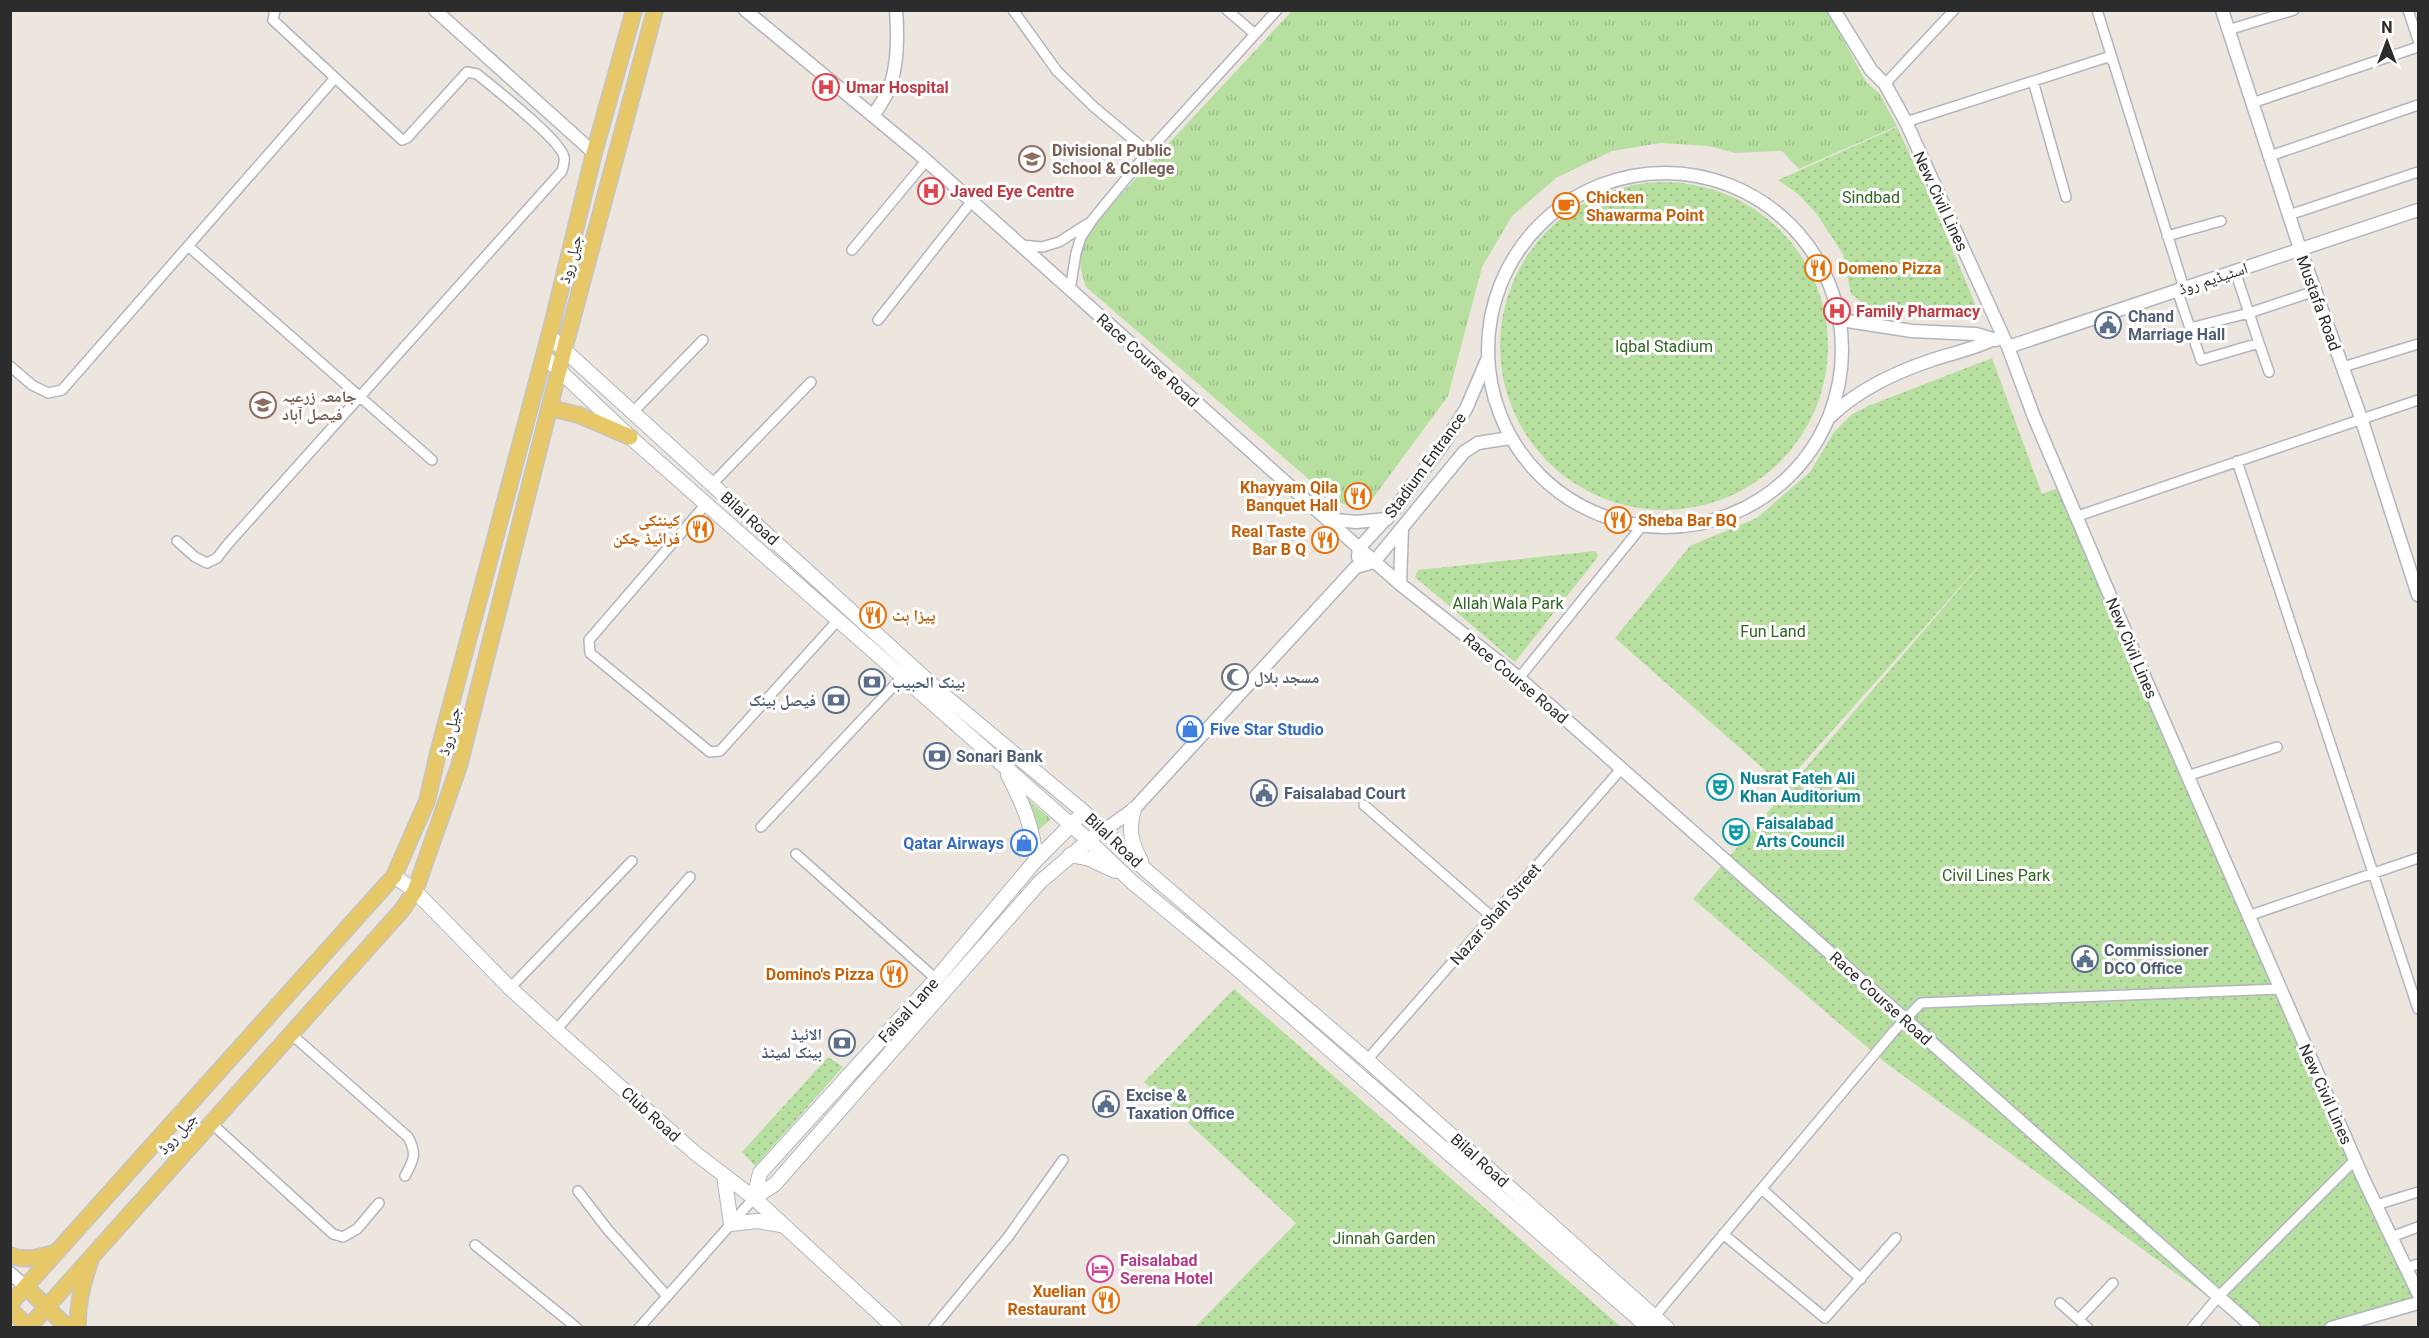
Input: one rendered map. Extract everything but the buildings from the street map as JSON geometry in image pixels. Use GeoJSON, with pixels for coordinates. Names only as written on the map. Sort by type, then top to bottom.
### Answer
{"type":"FeatureCollection","features":[{"type":"Feature","properties":{"kind":"main road","name":"جیل روڈ"},"geometry":{"type":"LineString","coordinates":[[10,1304],[394,876],[427,801],[544,356],[594,153],[634,10]]}},
{"type":"Feature","properties":{"kind":"main road","name":"جیل روڈ"},"geometry":{"type":"LineString","coordinates":[[29,1327],[45,1306],[402,910],[415,891],[459,766],[564,350],[655,10]]}},
{"type":"Feature","properties":{"kind":"main road","name":"Bilal Road"},"geometry":{"type":"LineString","coordinates":[[549,336],[939,691],[1084,812],[1147,871],[1367,1059],[1652,1322]]}},
{"type":"Feature","properties":{"kind":"main road","name":"Bilal Road"},"geometry":{"type":"LineString","coordinates":[[544,356],[630,437],[903,676],[1132,882],[1652,1322],[1667,1328]]}},
{"type":"Feature","properties":{"kind":"main road"},"geometry":{"type":"LineString","coordinates":[[550,408],[579,415],[630,437]]}},
{"type":"Feature","properties":{"kind":"main road"},"geometry":{"type":"LineString","coordinates":[[1004,768],[1029,819],[1036,860]]}},
{"type":"Feature","properties":{"kind":"main road"},"geometry":{"type":"LineString","coordinates":[[1134,809],[1130,834],[1147,871]]}},
{"type":"Feature","properties":{"kind":"main road","name":"Faisal Lane"},"geometry":{"type":"LineString","coordinates":[[754,1198],[760,1173],[936,979],[1036,860],[1084,812]]}},
{"type":"Feature","properties":{"kind":"main road","name":"Faisal Lane"},"geometry":{"type":"LineString","coordinates":[[754,1198],[776,1184],[1040,882],[1088,840],[1103,831]]}},
{"type":"Feature","properties":{"kind":"main road"},"geometry":{"type":"LineString","coordinates":[[1070,855],[1087,858],[1132,882]]}},
{"type":"Feature","properties":{"kind":"main road","name":"Club Road"},"geometry":{"type":"LineString","coordinates":[[394,876],[415,891],[510,988],[556,1030],[695,1153],[754,1198],[895,1328]]}},
{"type":"Feature","properties":{"kind":"main road"},"geometry":{"type":"LineString","coordinates":[[724,1175],[731,1224],[757,1221],[783,1226]]}},
{"type":"Feature","properties":{"kind":"main road"},"geometry":{"type":"LineString","coordinates":[[78,1328],[77,1311],[83,1279],[95,1251]]}},
{"type":"Feature","properties":{"kind":"main road"},"geometry":{"type":"LineString","coordinates":[[10,1255],[41,1258],[56,1252]]}},
{"type":"Feature","properties":{"kind":"main road"},"geometry":{"type":"LineString","coordinates":[[26,1287],[68,1328]]}},
{"type":"Feature","properties":{"kind":"main road"},"geometry":{"type":"LineString","coordinates":[[10,1309],[29,1327]]}},
{"type":"Feature","properties":{"kind":"street"},"geometry":{"type":"LineString","coordinates":[[177,541],[195,557],[207,563],[218,558],[227,545],[562,171],[564,157],[558,146],[543,130],[477,74],[468,72],[407,138],[402,140],[273,20],[275,10]]}},
{"type":"Feature","properties":{"kind":"street"},"geometry":{"type":"LineString","coordinates":[[435,10],[594,153]]}},
{"type":"Feature","properties":{"kind":"street","name":"Race Course Road"},"geometry":{"type":"LineString","coordinates":[[745,10],[972,201],[1374,562],[1519,678],[2254,1328]]}},
{"type":"Feature","properties":{"kind":"street"},"geometry":{"type":"LineString","coordinates":[[873,116],[888,92],[893,76],[898,30],[896,10]]}},
{"type":"Feature","properties":{"kind":"street"},"geometry":{"type":"LineString","coordinates":[[1013,10],[1057,71],[1094,107],[1148,152]]}},
{"type":"Feature","properties":{"kind":"street"},"geometry":{"type":"LineString","coordinates":[[1227,10],[1255,34]]}},
{"type":"Feature","properties":{"kind":"street"},"geometry":{"type":"LineString","coordinates":[[1070,290],[1081,237],[1093,219],[1148,152],[1277,10]]}},
{"type":"Feature","properties":{"kind":"street","name":"New Civil Lines"},"geometry":{"type":"LineString","coordinates":[[1834,10],[1871,70],[1885,84],[1906,122],[2008,346],[2034,417],[2075,516],[2187,776],[2355,1160],[2391,1237],[2412,1266],[2418,1293]]}},
{"type":"Feature","properties":{"kind":"street"},"geometry":{"type":"LineString","coordinates":[[1885,84],[1954,10]]}},
{"type":"Feature","properties":{"kind":"street"},"geometry":{"type":"LineString","coordinates":[[2097,10],[2168,236],[2190,328],[2201,360],[2259,343]]}},
{"type":"Feature","properties":{"kind":"street","name":"Mustafa Road"},"geometry":{"type":"LineString","coordinates":[[2222,10],[2300,249],[2361,418],[2418,595]]}},
{"type":"Feature","properties":{"kind":"street"},"geometry":{"type":"LineString","coordinates":[[2229,30],[2294,10]]}},
{"type":"Feature","properties":{"kind":"street"},"geometry":{"type":"LineString","coordinates":[[2408,10],[2418,40]]}},
{"type":"Feature","properties":{"kind":"street"},"geometry":{"type":"LineString","coordinates":[[2252,103],[2418,47]]}},
{"type":"Feature","properties":{"kind":"street"},"geometry":{"type":"LineString","coordinates":[[1906,122],[2111,58]]}},
{"type":"Feature","properties":{"kind":"street"},"geometry":{"type":"LineString","coordinates":[[10,366],[32,385],[48,393],[62,390],[335,78]]}},
{"type":"Feature","properties":{"kind":"street"},"geometry":{"type":"LineString","coordinates":[[2032,81],[2066,196]]}},
{"type":"Feature","properties":{"kind":"street"},"geometry":{"type":"LineString","coordinates":[[2270,156],[2418,105]]}},
{"type":"Feature","properties":{"kind":"street"},"geometry":{"type":"LineString","coordinates":[[852,250],[926,161]]}},
{"type":"Feature","properties":{"kind":"street"},"geometry":{"type":"LineString","coordinates":[[2289,215],[2418,172]]}},
{"type":"Feature","properties":{"kind":"street"},"geometry":{"type":"LineString","coordinates":[[1673,173],[1708,179],[1750,194],[1792,226],[1819,262],[1834,294],[1841,320],[1843,353],[1840,386],[1830,417],[1809,454],[1788,478],[1763,498],[1725,517],[1705,523],[1663,527],[1642,526],[1600,515],[1567,498],[1538,474],[1510,438],[1491,388],[1487,358],[1488,332],[1496,297],[1514,256],[1549,216],[1578,196],[1620,179],[1646,174],[1673,173]]}},
{"type":"Feature","properties":{"kind":"street"},"geometry":{"type":"LineString","coordinates":[[878,320],[972,201]]}},
{"type":"Feature","properties":{"kind":"street","name":"اسٹیڈیم روڈ"},"geometry":{"type":"LineString","coordinates":[[2008,346],[2418,210]]}},
{"type":"Feature","properties":{"kind":"street"},"geometry":{"type":"LineString","coordinates":[[1021,245],[1042,248],[1059,242],[1093,219]]}},
{"type":"Feature","properties":{"kind":"street"},"geometry":{"type":"LineString","coordinates":[[2168,236],[2221,220]]}},
{"type":"Feature","properties":{"kind":"street"},"geometry":{"type":"LineString","coordinates":[[188,246],[432,460]]}},
{"type":"Feature","properties":{"kind":"street"},"geometry":{"type":"LineString","coordinates":[[2235,271],[2269,372]]}},
{"type":"Feature","properties":{"kind":"street"},"geometry":{"type":"LineString","coordinates":[[2190,328],[2249,313],[2315,291]]}},
{"type":"Feature","properties":{"kind":"street"},"geometry":{"type":"LineString","coordinates":[[1841,320],[1912,331],[1976,334],[2008,346]]}},
{"type":"Feature","properties":{"kind":"street"},"geometry":{"type":"LineString","coordinates":[[1830,417],[1849,399],[1876,384],[1930,361],[1977,348],[1994,339]]}},
{"type":"Feature","properties":{"kind":"street"},"geometry":{"type":"LineString","coordinates":[[633,412],[703,340]]}},
{"type":"Feature","properties":{"kind":"street"},"geometry":{"type":"LineString","coordinates":[[2343,367],[2418,344]]}},
{"type":"Feature","properties":{"kind":"street","name":"Stadium Entrance"},"geometry":{"type":"LineString","coordinates":[[1359,548],[1387,519],[1467,409],[1487,358]]}},
{"type":"Feature","properties":{"kind":"street"},"geometry":{"type":"LineString","coordinates":[[712,484],[811,382]]}},
{"type":"Feature","properties":{"kind":"street"},"geometry":{"type":"LineString","coordinates":[[2075,516],[2418,400]]}},
{"type":"Feature","properties":{"kind":"street"},"geometry":{"type":"LineString","coordinates":[[1103,831],[1134,809],[1356,567],[1374,562],[1471,446],[1510,438]]}},
{"type":"Feature","properties":{"kind":"street"},"geometry":{"type":"LineString","coordinates":[[2237,461],[2418,1009]]}},
{"type":"Feature","properties":{"kind":"street"},"geometry":{"type":"LineString","coordinates":[[706,504],[589,640],[590,653],[710,752],[716,752],[720,751],[838,620]]}},
{"type":"Feature","properties":{"kind":"street"},"geometry":{"type":"LineString","coordinates":[[1326,519],[1356,522],[1387,519]]}},
{"type":"Feature","properties":{"kind":"street"},"geometry":{"type":"LineString","coordinates":[[1519,678],[1642,526]]}},
{"type":"Feature","properties":{"kind":"street"},"geometry":{"type":"LineString","coordinates":[[1400,584],[1402,530]]}},
{"type":"Feature","properties":{"kind":"street"},"geometry":{"type":"LineString","coordinates":[[1356,567],[1359,548]]}},
{"type":"Feature","properties":{"kind":"street"},"geometry":{"type":"LineString","coordinates":[[761,826],[903,676]]}},
{"type":"Feature","properties":{"kind":"street"},"geometry":{"type":"LineString","coordinates":[[2187,776],[2277,747]]}},
{"type":"Feature","properties":{"kind":"street","name":"Nazar Shah Street"},"geometry":{"type":"LineString","coordinates":[[1367,1059],[1622,768]]}},
{"type":"Feature","properties":{"kind":"street"},"geometry":{"type":"LineString","coordinates":[[1364,806],[1492,917]]}},
{"type":"Feature","properties":{"kind":"street"},"geometry":{"type":"LineString","coordinates":[[796,854],[936,979]]}},
{"type":"Feature","properties":{"kind":"street"},"geometry":{"type":"LineString","coordinates":[[2248,916],[2418,858]]}},
{"type":"Feature","properties":{"kind":"street"},"geometry":{"type":"LineString","coordinates":[[510,988],[632,861]]}},
{"type":"Feature","properties":{"kind":"street"},"geometry":{"type":"LineString","coordinates":[[556,1030],[690,877]]}},
{"type":"Feature","properties":{"kind":"street"},"geometry":{"type":"LineString","coordinates":[[1652,1322],[1921,1003],[2280,989]]}},
{"type":"Feature","properties":{"kind":"street"},"geometry":{"type":"LineString","coordinates":[[291,1034],[408,1137],[415,1149],[415,1159],[405,1176]]}},
{"type":"Feature","properties":{"kind":"street"},"geometry":{"type":"LineString","coordinates":[[210,1123],[333,1234],[343,1237],[357,1229],[379,1203]]}},
{"type":"Feature","properties":{"kind":"street"},"geometry":{"type":"LineString","coordinates":[[933,1328],[1008,1237],[1064,1160]]}},
{"type":"Feature","properties":{"kind":"street"},"geometry":{"type":"LineString","coordinates":[[2192,1328],[2219,1296],[2355,1160]]}},
{"type":"Feature","properties":{"kind":"street"},"geometry":{"type":"LineString","coordinates":[[1762,1189],[1861,1279]]}},
{"type":"Feature","properties":{"kind":"street"},"geometry":{"type":"LineString","coordinates":[[578,1191],[608,1230],[667,1296]]}},
{"type":"Feature","properties":{"kind":"street"},"geometry":{"type":"LineString","coordinates":[[2376,1205],[2418,1192]]}},
{"type":"Feature","properties":{"kind":"street","name":"Faisal Lane"},"geometry":{"type":"LineString","coordinates":[[639,1328],[754,1198]]}},
{"type":"Feature","properties":{"kind":"street"},"geometry":{"type":"LineString","coordinates":[[2391,1237],[2418,1227]]}},
{"type":"Feature","properties":{"kind":"street"},"geometry":{"type":"LineString","coordinates":[[1724,1234],[1825,1318],[1896,1238]]}},
{"type":"Feature","properties":{"kind":"street"},"geometry":{"type":"LineString","coordinates":[[475,1245],[578,1328]]}},
{"type":"Feature","properties":{"kind":"street"},"geometry":{"type":"LineString","coordinates":[[10,1273],[26,1287]]}},
{"type":"Feature","properties":{"kind":"street"},"geometry":{"type":"LineString","coordinates":[[2079,1319],[2114,1283]]}},
{"type":"Feature","properties":{"kind":"street"},"geometry":{"type":"LineString","coordinates":[[2060,1303],[2088,1328]]}},
{"type":"Feature","properties":{"kind":"street"},"geometry":{"type":"LineString","coordinates":[[2331,1328],[2418,1303]]}},
{"type":"Feature","properties":{"kind":"green space"},"geometry":{"type":"Polygon","coordinates":[[[1292,11],[1828,11],[1866,82],[1879,93],[1897,126],[1799,169],[1782,151],[1735,153],[1709,146],[1661,143],[1612,151],[1556,178],[1512,216],[1482,267],[1448,396],[1370,502],[1364,506],[1351,506],[1338,501],[1320,489],[1086,287],[1080,265],[1080,251],[1088,230],[1292,11]]]}},
{"type":"Feature","properties":{"kind":"green space","name":"Sindbad"},"geometry":{"type":"Polygon","coordinates":[[[1897,127],[1935,208],[1978,311],[1874,312],[1851,294],[1843,254],[1816,213],[1798,194],[1778,180],[1897,127]]]}},
{"type":"Feature","properties":{"kind":"green space","name":"Iqbal Stadium"},"geometry":{"type":"Polygon","coordinates":[[[1648,182],[1680,182],[1712,189],[1741,201],[1768,219],[1791,242],[1816,283],[1825,314],[1828,346],[1825,378],[1816,409],[1801,437],[1768,473],[1741,491],[1712,503],[1680,510],[1648,510],[1616,503],[1587,491],[1560,473],[1537,450],[1519,423],[1507,394],[1500,362],[1500,330],[1507,298],[1519,269],[1537,242],[1560,219],[1587,201],[1616,189],[1648,182]]]}},
{"type":"Feature","properties":{"kind":"green space","name":"Civil Lines Park"},"geometry":{"type":"Polygon","coordinates":[[[1992,358],[2042,494],[2064,486],[2418,1303],[2331,1327],[2250,1327],[1887,1064],[1693,899],[1993,550],[1783,786],[1615,638],[1690,546],[1757,518],[1810,472],[1834,432],[1851,415],[1868,406],[1992,358]]]}},
{"type":"Feature","properties":{"kind":"green space","name":"Allah Wala Park"},"geometry":{"type":"Polygon","coordinates":[[[1595,551],[1597,558],[1515,662],[1415,577],[1418,570],[1595,551]]]}},
{"type":"Feature","properties":{"kind":"green space"},"geometry":{"type":"Polygon","coordinates":[[[1027,799],[1051,819],[1035,833],[1027,799]]]}},
{"type":"Feature","properties":{"kind":"green space","name":"Jinnah Garden"},"geometry":{"type":"Polygon","coordinates":[[[1234,989],[1621,1327],[1195,1327],[1296,1223],[1144,1082],[1234,989]]]}},
{"type":"Feature","properties":{"kind":"green space"},"geometry":{"type":"Polygon","coordinates":[[[828,1057],[843,1067],[755,1166],[742,1152],[828,1057]]]}},
{"type":"Feature","properties":{"kind":"place","name":"Umar Hospital"},"geometry":{"type":"Point","coordinates":[826,87]}},
{"type":"Feature","properties":{"kind":"place","name":"Divisional Public School & College"},"geometry":{"type":"Point","coordinates":[1032,159]}},
{"type":"Feature","properties":{"kind":"place","name":"Javed Eye Centre"},"geometry":{"type":"Point","coordinates":[931,191]}},
{"type":"Feature","properties":{"kind":"place","name":"Chicken Shawarma Point"},"geometry":{"type":"Point","coordinates":[1566,206]}},
{"type":"Feature","properties":{"kind":"place","name":"Domeno Pizza"},"geometry":{"type":"Point","coordinates":[1818,268]}},
{"type":"Feature","properties":{"kind":"place","name":"Family Pharmacy"},"geometry":{"type":"Point","coordinates":[1837,311]}},
{"type":"Feature","properties":{"kind":"place","name":"Chand Marriage Hall"},"geometry":{"type":"Point","coordinates":[2108,325]}},
{"type":"Feature","properties":{"kind":"place","name":"جامعہ زرعیہ فیصل آباد"},"geometry":{"type":"Point","coordinates":[263,405]}},
{"type":"Feature","properties":{"kind":"place","name":"Khayyam Qila Banquet Hall"},"geometry":{"type":"Point","coordinates":[1358,496]}},
{"type":"Feature","properties":{"kind":"place","name":"Sheba Bar BQ"},"geometry":{"type":"Point","coordinates":[1618,520]}},
{"type":"Feature","properties":{"kind":"place","name":"کینٹکی فرائیڈ چکن"},"geometry":{"type":"Point","coordinates":[700,529]}},
{"type":"Feature","properties":{"kind":"place","name":"Real Taste Bar B Q"},"geometry":{"type":"Point","coordinates":[1325,540]}},
{"type":"Feature","properties":{"kind":"place","name":"پیزا ہٹ"},"geometry":{"type":"Point","coordinates":[873,615]}},
{"type":"Feature","properties":{"kind":"place","name":"مسجد بلال"},"geometry":{"type":"Point","coordinates":[1235,677]}},
{"type":"Feature","properties":{"kind":"place","name":"بينک الحبيب"},"geometry":{"type":"Point","coordinates":[872,682]}},
{"type":"Feature","properties":{"kind":"place","name":"فیصل بینک"},"geometry":{"type":"Point","coordinates":[836,700]}},
{"type":"Feature","properties":{"kind":"place","name":"Five Star Studio"},"geometry":{"type":"Point","coordinates":[1190,729]}},
{"type":"Feature","properties":{"kind":"place","name":"Sonari Bank"},"geometry":{"type":"Point","coordinates":[937,756]}},
{"type":"Feature","properties":{"kind":"place","name":"Nusrat Fateh Ali Khan Auditorium"},"geometry":{"type":"Point","coordinates":[1720,787]}},
{"type":"Feature","properties":{"kind":"place","name":"Faisalabad Court"},"geometry":{"type":"Point","coordinates":[1264,793]}},
{"type":"Feature","properties":{"kind":"place","name":"Faisalabad Arts Council"},"geometry":{"type":"Point","coordinates":[1736,832]}},
{"type":"Feature","properties":{"kind":"place","name":"Qatar Airways"},"geometry":{"type":"Point","coordinates":[1024,843]}},
{"type":"Feature","properties":{"kind":"place","name":"Commissioner DCO Office"},"geometry":{"type":"Point","coordinates":[2085,959]}},
{"type":"Feature","properties":{"kind":"place","name":"Domino's Pizza"},"geometry":{"type":"Point","coordinates":[894,974]}},
{"type":"Feature","properties":{"kind":"place","name":"الائیڈ بینک لمیٹڈ"},"geometry":{"type":"Point","coordinates":[842,1043]}},
{"type":"Feature","properties":{"kind":"place","name":"Excise & Taxation Office"},"geometry":{"type":"Point","coordinates":[1106,1104]}},
{"type":"Feature","properties":{"kind":"place","name":"Faisalabad Serena Hotel"},"geometry":{"type":"Point","coordinates":[1100,1269]}},
{"type":"Feature","properties":{"kind":"place","name":"Xuelian Restaurant"},"geometry":{"type":"Point","coordinates":[1106,1300]}},
{"type":"Feature","properties":{"kind":"park label","name":"Fun Land"},"geometry":{"type":"Point","coordinates":[1773,631]}}]}
